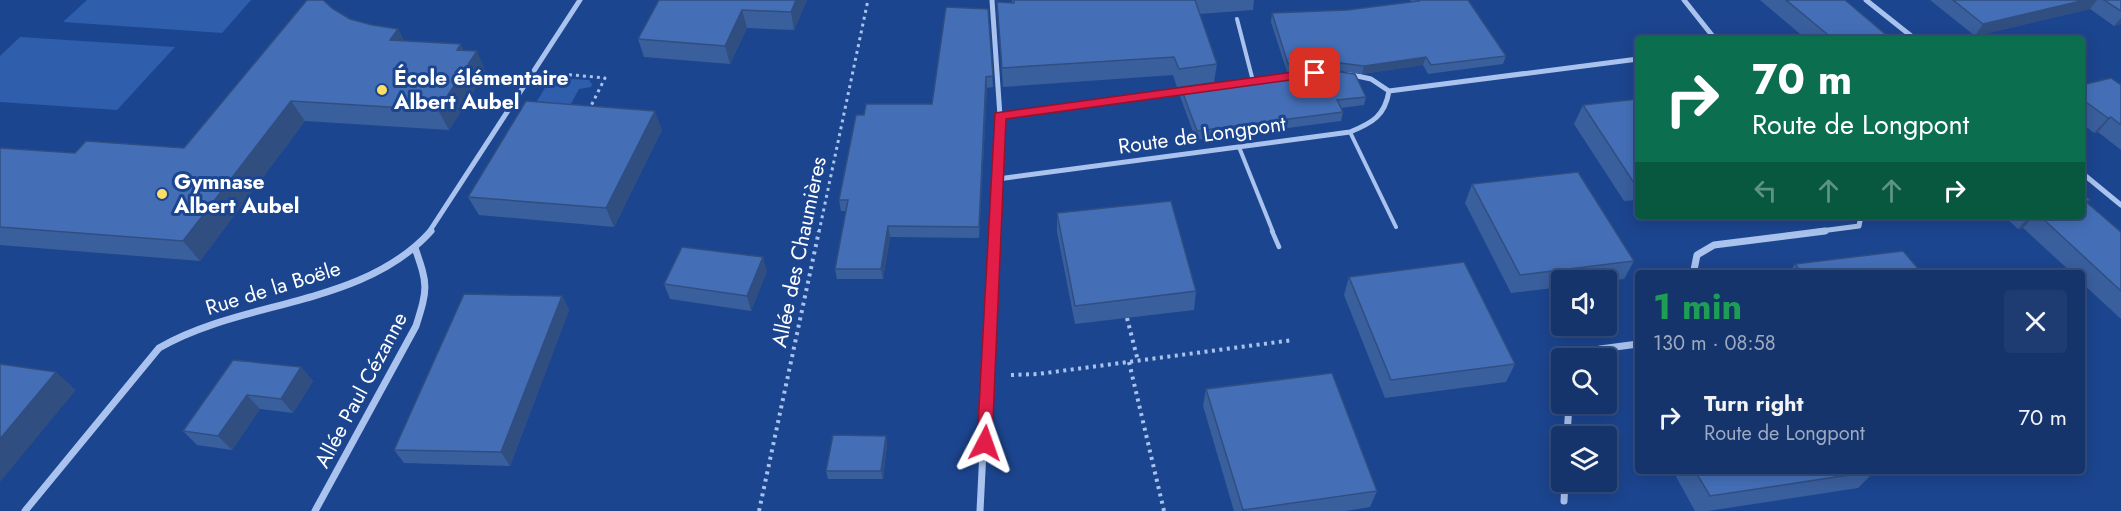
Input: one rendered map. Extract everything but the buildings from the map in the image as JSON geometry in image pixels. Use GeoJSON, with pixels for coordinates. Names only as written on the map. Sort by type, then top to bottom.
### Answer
{"type":"FeatureCollection","features":[{"type":"Feature","properties":{"kind":"street","name":"Rue de la Boële"},"geometry":{"type":"LineString","coordinates":[[25,511],[136,373],[159,348],[184,333],[221,320],[314,297],[374,272],[415,248],[442,214],[580,0]]}},
{"type":"Feature","properties":{"kind":"street"},"geometry":{"type":"LineString","coordinates":[[980,511],[989,375],[1000,116],[992,0]]}},
{"type":"Feature","properties":{"kind":"street"},"geometry":{"type":"LineString","coordinates":[[1684,0],[1713,36]]}},
{"type":"Feature","properties":{"kind":"street"},"geometry":{"type":"LineString","coordinates":[[1866,0],[1911,36]]}},
{"type":"Feature","properties":{"kind":"street"},"geometry":{"type":"LineString","coordinates":[[1337,74],[1371,79],[1389,91],[1635,58]]}},
{"type":"Feature","properties":{"kind":"street"},"geometry":{"type":"LineString","coordinates":[[1207,88],[1305,75]]}},
{"type":"Feature","properties":{"kind":"street"},"geometry":{"type":"LineString","coordinates":[[1000,116],[1196,89]]}},
{"type":"Feature","properties":{"kind":"street","name":"Route de Longpont"},"geometry":{"type":"LineString","coordinates":[[998,179],[1350,132],[1376,121],[1387,108],[1389,91]]}},
{"type":"Feature","properties":{"kind":"street"},"geometry":{"type":"LineString","coordinates":[[2085,175],[2121,205]]}},
{"type":"Feature","properties":{"kind":"street"},"geometry":{"type":"LineString","coordinates":[[1694,270],[1697,255],[1714,245],[1859,226],[1861,219]]}},
{"type":"Feature","properties":{"kind":"street","name":"Allée Paul Cézanne"},"geometry":{"type":"LineString","coordinates":[[315,511],[416,326],[426,295],[425,277],[415,248]]}},
{"type":"Feature","properties":{"kind":"street"},"geometry":{"type":"LineString","coordinates":[[1608,348],[1635,344]]}},
{"type":"Feature","properties":{"kind":"street"},"geometry":{"type":"LineString","coordinates":[[1564,492],[1564,501]]}},
{"type":"Feature","properties":{"kind":"lane"},"geometry":{"type":"LineString","coordinates":[[1237,19],[1253,81]]}},
{"type":"Feature","properties":{"kind":"lane"},"geometry":{"type":"LineString","coordinates":[[1350,132],[1396,227]]}},
{"type":"Feature","properties":{"kind":"lane"},"geometry":{"type":"LineString","coordinates":[[1239,147],[1279,247]]}},
{"type":"Feature","properties":{"kind":"path","name":"Allée des Chaumières"},"geometry":{"type":"LineString","coordinates":[[759,511],[868,0]]}},
{"type":"Feature","properties":{"kind":"path"},"geometry":{"type":"LineString","coordinates":[[534,71],[605,78],[586,114]]}},
{"type":"Feature","properties":{"kind":"path"},"geometry":{"type":"LineString","coordinates":[[1127,318],[1138,361]]}},
{"type":"Feature","properties":{"kind":"path"},"geometry":{"type":"LineString","coordinates":[[989,375],[1038,374],[1293,340]]}},
{"type":"Feature","properties":{"kind":"path"},"geometry":{"type":"LineString","coordinates":[[1128,362],[1164,511]]}},
{"type":"Feature","properties":{"kind":"shaded area"},"geometry":{"type":"Polygon","coordinates":[[[87,0],[251,0],[222,33],[63,22],[87,0]]]}},
{"type":"Feature","properties":{"kind":"shaded area"},"geometry":{"type":"Polygon","coordinates":[[[20,37],[175,47],[117,110],[0,102],[0,56],[20,37]]]}},
{"type":"Feature","properties":{"kind":"shaded area"},"geometry":{"type":"Polygon","coordinates":[[[551,78],[589,80],[592,84],[591,87],[579,89],[561,122],[486,185],[551,78]]]}},
{"type":"Feature","properties":{"kind":"place","name":"École élémentaire Albert Aubel"},"geometry":{"type":"Point","coordinates":[382,90]}},
{"type":"Feature","properties":{"kind":"place","name":"Gymnase Albert Aubel"},"geometry":{"type":"Point","coordinates":[162,194]}},
{"type":"Feature","properties":{"kind":"route"},"geometry":{"type":"LineString","coordinates":[[985,443],[1000,116],[1315,73]]}}]}
